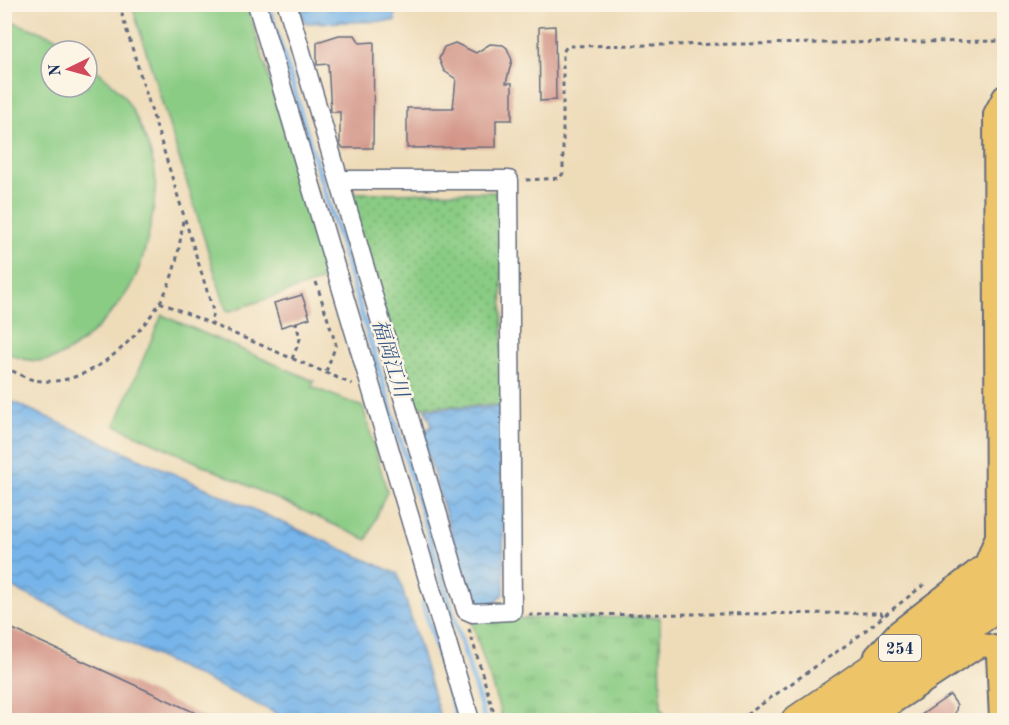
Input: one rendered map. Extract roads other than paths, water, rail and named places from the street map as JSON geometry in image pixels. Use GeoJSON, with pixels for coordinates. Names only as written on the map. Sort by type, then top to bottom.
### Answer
{"type":"FeatureCollection","features":[{"type":"Feature","properties":{"kind":"highway","name":"254"},"geometry":{"type":"LineString","coordinates":[[795,720],[1005,576]]}},
{"type":"Feature","properties":{"kind":"highway","name":"254"},"geometry":{"type":"LineString","coordinates":[[836,720],[1005,604]]}},
{"type":"Feature","properties":{"kind":"main road"},"geometry":{"type":"LineString","coordinates":[[854,680],[897,633],[986,564],[998,536],[1001,469],[995,114],[1005,97]]}},
{"type":"Feature","properties":{"kind":"main road"},"geometry":{"type":"LineString","coordinates":[[866,720],[978,646],[991,645],[998,655],[1003,686],[1001,720]]}},
{"type":"Feature","properties":{"kind":"lane"},"geometry":{"type":"LineString","coordinates":[[257,4],[470,720]]}},
{"type":"Feature","properties":{"kind":"lane"},"geometry":{"type":"LineString","coordinates":[[287,4],[466,610],[473,613],[512,611],[509,180],[347,180],[340,182]]}},
{"type":"Feature","properties":{"kind":"water"},"geometry":{"type":"Polygon","coordinates":[[[298,5],[394,5],[395,21],[306,23],[298,5]]]}},
{"type":"Feature","properties":{"kind":"water"},"geometry":{"type":"Polygon","coordinates":[[[4,398],[398,574],[441,720],[290,720],[5,584],[4,398]]]}},
{"type":"Feature","properties":{"kind":"water"},"geometry":{"type":"Polygon","coordinates":[[[502,407],[504,593],[495,603],[479,604],[471,599],[422,435],[432,425],[425,409],[502,407]]]}},
{"type":"Feature","properties":{"kind":"waterway","name":"福岡江川"},"geometry":{"type":"LineString","coordinates":[[268,4],[485,720]]}},
{"type":"Feature","properties":{"kind":"waterway"},"geometry":{"type":"LineString","coordinates":[[423,603],[457,720]]}}]}
